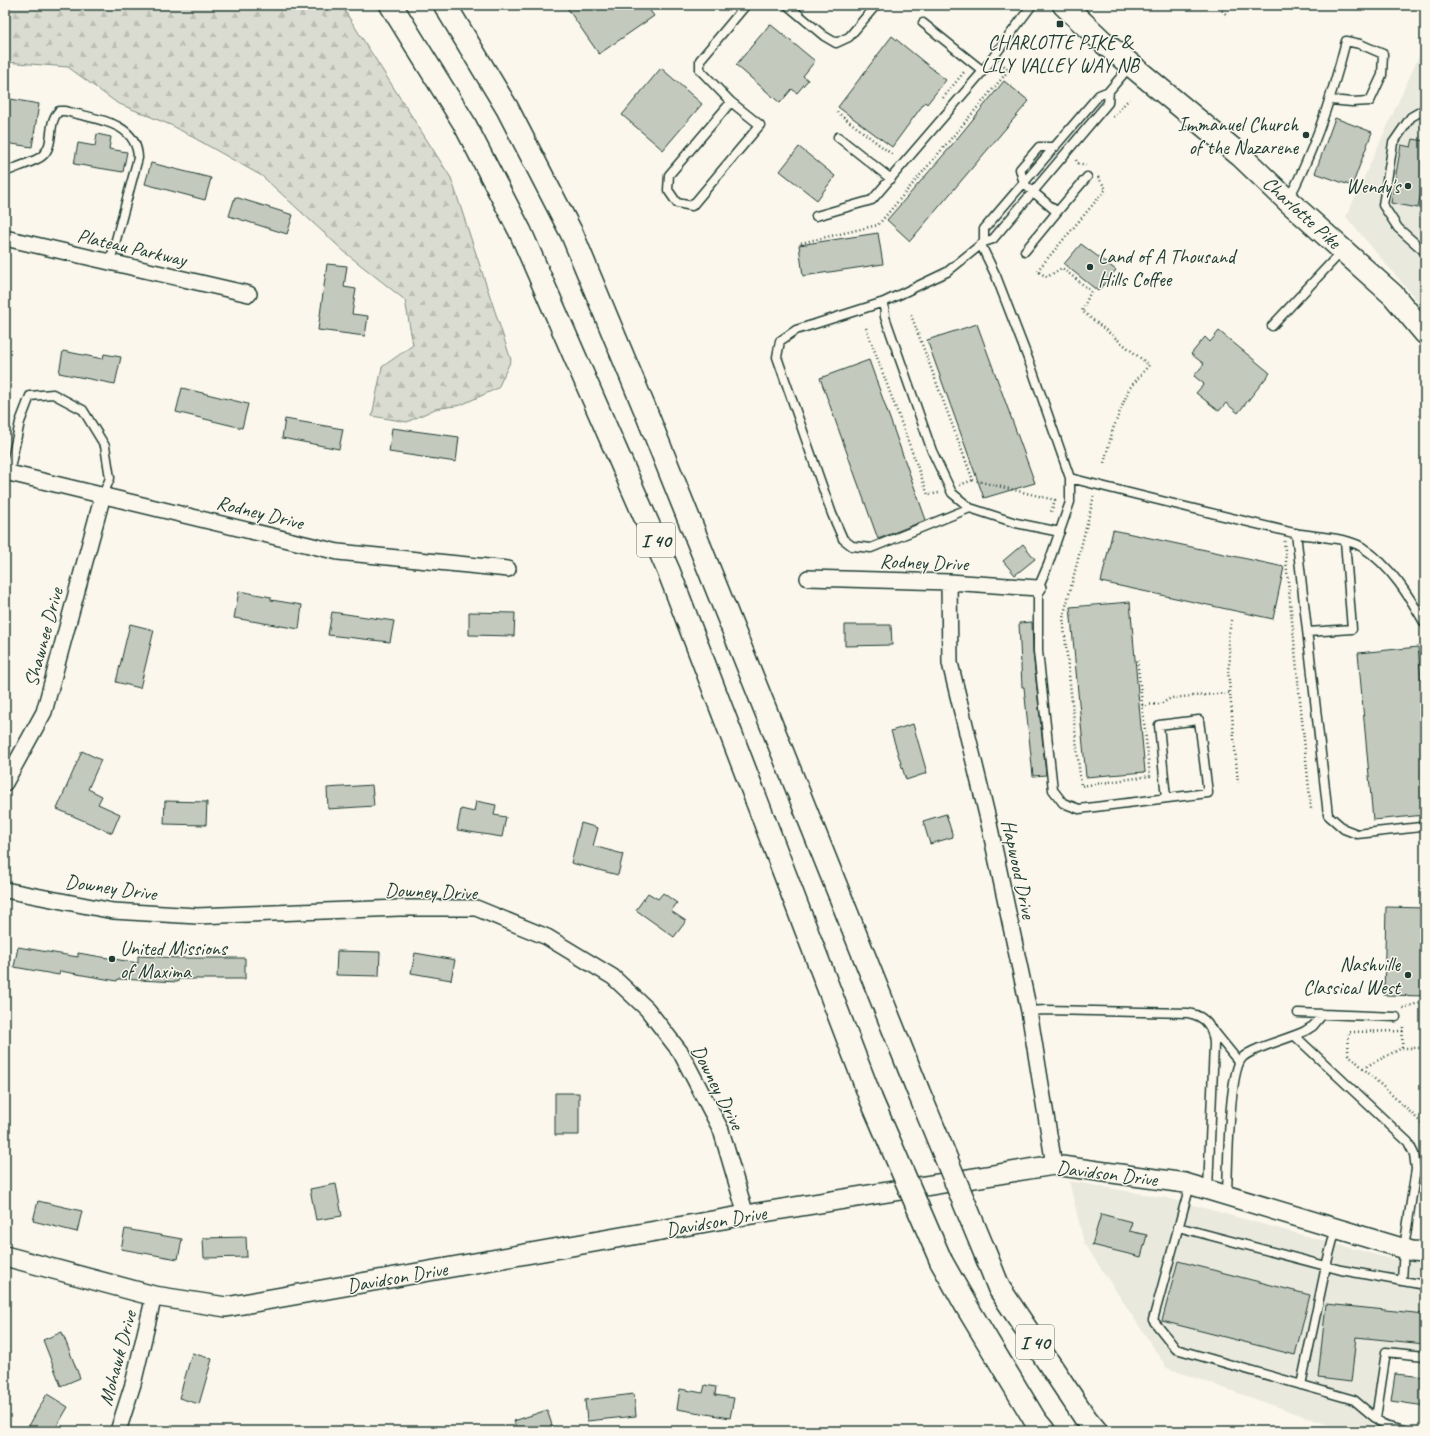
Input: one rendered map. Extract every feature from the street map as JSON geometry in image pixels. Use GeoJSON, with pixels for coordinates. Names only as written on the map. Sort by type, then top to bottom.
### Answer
{"type":"FeatureCollection","features":[{"type":"Feature","properties":{"kind":"main road","name":"I 40"},"geometry":{"type":"LineString","coordinates":[[391,5],[464,123],[530,253],[669,572],[871,1099],[941,1261],[1035,1420],[1044,1431]]}},
{"type":"Feature","properties":{"kind":"main road","name":"I 40"},"geometry":{"type":"LineString","coordinates":[[445,5],[507,108],[574,241],[646,412],[917,1088],[999,1288],[1086,1419],[1096,1431]]}},
{"type":"Feature","properties":{"kind":"main road","name":"Charlotte Pike"},"geometry":{"type":"LineString","coordinates":[[1064,5],[1131,65],[1241,156],[1288,201],[1393,295],[1423,326]]}},
{"type":"Feature","properties":{"kind":"street","name":"Plateau Parkway"},"geometry":{"type":"LineString","coordinates":[[5,238],[249,294]]}},
{"type":"Feature","properties":{"kind":"street","name":"Rodney Drive"},"geometry":{"type":"LineString","coordinates":[[7,473],[338,552],[508,569]]}},
{"type":"Feature","properties":{"kind":"street","name":"Shawnee Drive"},"geometry":{"type":"LineString","coordinates":[[5,783],[44,712],[103,495]]}},
{"type":"Feature","properties":{"kind":"street","name":"Rodney Drive"},"geometry":{"type":"LineString","coordinates":[[808,578],[949,582],[1038,588]]}},
{"type":"Feature","properties":{"kind":"street","name":"Hapwood Drive"},"geometry":{"type":"LineString","coordinates":[[949,582],[950,663],[988,819],[1029,1012],[1054,1165]]}},
{"type":"Feature","properties":{"kind":"street","name":"Downey Drive"},"geometry":{"type":"LineString","coordinates":[[5,890],[113,911],[197,916],[399,908],[476,908],[547,937],[613,977],[647,1009],[681,1053],[721,1130],[746,1215]]}},
{"type":"Feature","properties":{"kind":"street","name":"Davidson Drive"},"geometry":{"type":"LineString","coordinates":[[5,1256],[154,1296],[226,1307],[746,1215],[1054,1165],[1190,1185],[1404,1248],[1425,1252]]}},
{"type":"Feature","properties":{"kind":"street","name":"Mohawk Drive"},"geometry":{"type":"LineString","coordinates":[[118,1431],[133,1384],[154,1296]]}},
{"type":"Feature","properties":{"kind":"lane"},"geometry":{"type":"LineString","coordinates":[[731,102],[669,175],[668,190],[677,203],[692,206],[760,125],[731,102],[700,70],[700,60],[746,5]]}},
{"type":"Feature","properties":{"kind":"lane"},"geometry":{"type":"LineString","coordinates":[[787,5],[824,36],[836,43],[849,37],[876,5]]}},
{"type":"Feature","properties":{"kind":"lane"},"geometry":{"type":"LineString","coordinates":[[816,216],[872,200],[983,71],[1032,5]]}},
{"type":"Feature","properties":{"kind":"lane"},"geometry":{"type":"LineString","coordinates":[[923,23],[983,71]]}},
{"type":"Feature","properties":{"kind":"lane"},"geometry":{"type":"LineString","coordinates":[[1288,201],[1306,167],[1330,100],[1346,40],[1360,44],[1383,54],[1382,75],[1370,101],[1352,102],[1330,100]]}},
{"type":"Feature","properties":{"kind":"lane"},"geometry":{"type":"LineString","coordinates":[[1131,65],[1109,91],[1099,95],[984,230],[982,243],[1032,369],[1070,478],[1070,502],[1038,588],[1038,651],[1053,790],[1063,803],[1079,809],[1208,793],[1199,720],[1159,725],[1166,798]]}},
{"type":"Feature","properties":{"kind":"lane"},"geometry":{"type":"LineString","coordinates":[[970,508],[871,548],[852,546],[843,539],[832,514],[777,357],[780,341],[796,330],[884,302],[947,272],[982,243],[994,239],[1108,103],[1109,91]]}},
{"type":"Feature","properties":{"kind":"lane"},"geometry":{"type":"LineString","coordinates":[[1425,109],[1411,117],[1393,143],[1383,205],[1398,228],[1425,252]]}},
{"type":"Feature","properties":{"kind":"lane"},"geometry":{"type":"LineString","coordinates":[[5,172],[41,158],[49,149],[53,121],[59,111],[65,111],[107,122],[125,129],[133,138],[138,150],[138,158],[110,262]]}},
{"type":"Feature","properties":{"kind":"lane"},"geometry":{"type":"LineString","coordinates":[[838,137],[891,179]]}},
{"type":"Feature","properties":{"kind":"lane"},"geometry":{"type":"LineString","coordinates":[[1055,147],[1039,147],[1020,169],[1024,184],[1056,212]]}},
{"type":"Feature","properties":{"kind":"lane"},"geometry":{"type":"LineString","coordinates":[[1025,251],[1089,174]]}},
{"type":"Feature","properties":{"kind":"lane"},"geometry":{"type":"LineString","coordinates":[[1272,326],[1344,250]]}},
{"type":"Feature","properties":{"kind":"lane"},"geometry":{"type":"LineString","coordinates":[[884,302],[885,317],[932,451],[952,493],[970,508],[1016,523],[1060,532]]}},
{"type":"Feature","properties":{"kind":"lane"},"geometry":{"type":"LineString","coordinates":[[7,473],[20,422],[30,396],[53,394],[83,410],[105,446],[110,478],[103,495]]}},
{"type":"Feature","properties":{"kind":"lane"},"geometry":{"type":"LineString","coordinates":[[1070,478],[1296,533],[1344,541],[1361,547],[1382,564],[1407,593],[1425,624]]}},
{"type":"Feature","properties":{"kind":"lane"},"geometry":{"type":"LineString","coordinates":[[1296,533],[1328,815],[1344,829],[1357,834],[1421,827],[1425,824]]}},
{"type":"Feature","properties":{"kind":"lane"},"geometry":{"type":"LineString","coordinates":[[1308,632],[1352,629],[1344,541]]}},
{"type":"Feature","properties":{"kind":"lane"},"geometry":{"type":"LineString","coordinates":[[1029,1012],[1046,1010],[1188,1013],[1197,1015],[1203,1018],[1212,1028],[1239,1062]]}},
{"type":"Feature","properties":{"kind":"lane"},"geometry":{"type":"LineString","coordinates":[[1298,1013],[1396,1017]]}},
{"type":"Feature","properties":{"kind":"lane"},"geometry":{"type":"LineString","coordinates":[[1227,1196],[1233,1085],[1239,1062],[1246,1055],[1295,1036],[1313,1026],[1323,1014]]}},
{"type":"Feature","properties":{"kind":"lane"},"geometry":{"type":"LineString","coordinates":[[1208,1190],[1214,1044],[1212,1028]]}},
{"type":"Feature","properties":{"kind":"lane"},"geometry":{"type":"LineString","coordinates":[[1295,1036],[1408,1142],[1412,1150],[1415,1160],[1415,1182],[1404,1248],[1402,1280]]}},
{"type":"Feature","properties":{"kind":"lane"},"geometry":{"type":"LineString","coordinates":[[1190,1185],[1153,1320],[1176,1349],[1354,1400],[1385,1426],[1404,1431]]}},
{"type":"Feature","properties":{"kind":"lane"},"geometry":{"type":"LineString","coordinates":[[1178,1228],[1326,1266],[1425,1285]]}},
{"type":"Feature","properties":{"kind":"lane"},"geometry":{"type":"LineString","coordinates":[[1302,1385],[1326,1266],[1336,1228]]}},
{"type":"Feature","properties":{"kind":"lane"},"geometry":{"type":"LineString","coordinates":[[1376,1418],[1386,1352],[1425,1356]]}},
{"type":"Feature","properties":{"kind":"path"},"geometry":{"type":"LineString","coordinates":[[1216,5],[1227,15]]}},
{"type":"Feature","properties":{"kind":"path"},"geometry":{"type":"LineString","coordinates":[[1109,122],[1129,99]]}},
{"type":"Feature","properties":{"kind":"path"},"geometry":{"type":"LineString","coordinates":[[837,112],[894,156]]}},
{"type":"Feature","properties":{"kind":"path"},"geometry":{"type":"LineString","coordinates":[[1080,155],[1076,161],[1077,163],[1086,165],[1089,174]]}},
{"type":"Feature","properties":{"kind":"path"},"geometry":{"type":"LineString","coordinates":[[1097,175],[1106,189],[1037,271],[1047,277],[1062,268],[1091,291],[1082,311],[1149,365],[1129,390],[1113,429],[1104,463]]}},
{"type":"Feature","properties":{"kind":"path"},"geometry":{"type":"LineString","coordinates":[[911,314],[973,480]]}},
{"type":"Feature","properties":{"kind":"path"},"geometry":{"type":"LineString","coordinates":[[866,328],[928,496],[943,492]]}},
{"type":"Feature","properties":{"kind":"path"},"geometry":{"type":"LineString","coordinates":[[958,485],[973,480],[1055,500],[1050,512]]}},
{"type":"Feature","properties":{"kind":"path"},"geometry":{"type":"LineString","coordinates":[[1096,489],[1063,618],[1081,786],[1150,776],[1137,658]]}},
{"type":"Feature","properties":{"kind":"path"},"geometry":{"type":"LineString","coordinates":[[1093,497],[1101,498]]}},
{"type":"Feature","properties":{"kind":"path"},"geometry":{"type":"LineString","coordinates":[[1283,537],[1311,809]]}},
{"type":"Feature","properties":{"kind":"path"},"geometry":{"type":"LineString","coordinates":[[1232,620],[1228,637],[1230,659],[1228,670],[1238,783]]}},
{"type":"Feature","properties":{"kind":"path"},"geometry":{"type":"LineString","coordinates":[[1142,706],[1161,704],[1171,698],[1229,693]]}},
{"type":"Feature","properties":{"kind":"path"},"geometry":{"type":"LineString","coordinates":[[1403,1031],[1349,1032],[1348,1054],[1425,1126]]}},
{"type":"Feature","properties":{"kind":"path"},"geometry":{"type":"LineString","coordinates":[[1363,1068],[1402,1048],[1425,1048]]}},
{"type":"Feature","properties":{"kind":"shaded area"},"geometry":{"type":"Polygon","coordinates":[[[1419,56],[1425,59],[1425,310],[1346,217],[1419,56]]]}},
{"type":"Feature","properties":{"kind":"shaded area"},"geometry":{"type":"Polygon","coordinates":[[[1069,1181],[1167,1198],[1391,1259],[1425,1260],[1425,1352],[1382,1348],[1370,1431],[1346,1431],[1167,1368],[1084,1243],[1069,1181]]]}},
{"type":"Feature","properties":{"kind":"green space"},"geometry":{"type":"Polygon","coordinates":[[[5,5],[341,5],[451,178],[511,360],[498,388],[461,405],[435,409],[407,422],[372,416],[382,367],[413,345],[405,300],[348,255],[262,176],[173,126],[117,103],[68,67],[5,62],[5,5]]]}},
{"type":"Feature","properties":{"kind":"building"},"geometry":{"type":"Polygon","coordinates":[[[565,5],[646,5],[654,16],[599,54],[565,5]]]}},
{"type":"Feature","properties":{"kind":"building"},"geometry":{"type":"Polygon","coordinates":[[[770,24],[815,61],[803,76],[808,80],[797,93],[792,89],[780,103],[736,65],[770,24]]]}},
{"type":"Feature","properties":{"kind":"building"},"geometry":{"type":"Polygon","coordinates":[[[892,36],[946,80],[927,104],[925,102],[892,147],[838,107],[892,36]]]}},
{"type":"Feature","properties":{"kind":"building"},"geometry":{"type":"Polygon","coordinates":[[[661,68],[702,104],[663,150],[622,115],[661,68]]]}},
{"type":"Feature","properties":{"kind":"building"},"geometry":{"type":"Polygon","coordinates":[[[1004,81],[1029,101],[910,241],[887,220],[947,151],[1004,81]]]}},
{"type":"Feature","properties":{"kind":"building"},"geometry":{"type":"Polygon","coordinates":[[[5,98],[39,104],[32,147],[5,143],[5,98]]]}},
{"type":"Feature","properties":{"kind":"building"},"geometry":{"type":"Polygon","coordinates":[[[1335,118],[1372,132],[1352,186],[1315,173],[1335,118]]]}},
{"type":"Feature","properties":{"kind":"building"},"geometry":{"type":"Polygon","coordinates":[[[97,134],[111,137],[109,149],[127,152],[123,172],[74,164],[78,143],[95,146],[97,134]]]}},
{"type":"Feature","properties":{"kind":"building","name":"Wendy's"},"geometry":{"type":"Polygon","coordinates":[[[1413,139],[1425,141],[1425,169],[1418,208],[1391,203],[1401,145],[1411,147],[1413,139]]]}},
{"type":"Feature","properties":{"kind":"building"},"geometry":{"type":"Polygon","coordinates":[[[799,147],[835,176],[817,200],[780,171],[799,147]]]}},
{"type":"Feature","properties":{"kind":"building"},"geometry":{"type":"Polygon","coordinates":[[[151,163],[211,178],[205,200],[145,184],[151,163]]]}},
{"type":"Feature","properties":{"kind":"building"},"geometry":{"type":"Polygon","coordinates":[[[235,197],[293,215],[287,234],[229,216],[235,197]]]}},
{"type":"Feature","properties":{"kind":"building"},"geometry":{"type":"Polygon","coordinates":[[[878,233],[883,264],[803,276],[799,245],[878,233]]]}},
{"type":"Feature","properties":{"kind":"building","name":"Land of A Thousand Hills Coffee"},"geometry":{"type":"Polygon","coordinates":[[[1081,244],[1116,270],[1098,291],[1064,264],[1081,244]]]}},
{"type":"Feature","properties":{"kind":"building"},"geometry":{"type":"Polygon","coordinates":[[[327,264],[347,266],[344,287],[356,289],[352,314],[368,316],[365,336],[318,330],[327,264]]]}},
{"type":"Feature","properties":{"kind":"building"},"geometry":{"type":"Polygon","coordinates":[[[977,324],[1035,483],[984,498],[927,340],[977,324]]]}},
{"type":"Feature","properties":{"kind":"building"},"geometry":{"type":"Polygon","coordinates":[[[1219,331],[1270,373],[1238,413],[1226,403],[1219,411],[1196,393],[1204,384],[1194,376],[1204,364],[1191,354],[1205,337],[1210,342],[1219,331]]]}},
{"type":"Feature","properties":{"kind":"building"},"geometry":{"type":"Polygon","coordinates":[[[63,351],[103,359],[104,354],[121,357],[115,384],[59,373],[63,351]]]}},
{"type":"Feature","properties":{"kind":"building"},"geometry":{"type":"Polygon","coordinates":[[[869,360],[926,520],[878,539],[820,378],[869,360]]]}},
{"type":"Feature","properties":{"kind":"building"},"geometry":{"type":"Polygon","coordinates":[[[182,388],[248,404],[242,428],[176,412],[182,388]]]}},
{"type":"Feature","properties":{"kind":"building"},"geometry":{"type":"Polygon","coordinates":[[[285,419],[343,429],[339,449],[282,438],[285,419]]]}},
{"type":"Feature","properties":{"kind":"building"},"geometry":{"type":"Polygon","coordinates":[[[392,428],[459,437],[456,462],[389,452],[392,428]]]}},
{"type":"Feature","properties":{"kind":"building"},"geometry":{"type":"Polygon","coordinates":[[[1113,530],[1284,567],[1273,619],[1101,582],[1113,530]]]}},
{"type":"Feature","properties":{"kind":"building"},"geometry":{"type":"Polygon","coordinates":[[[1023,544],[1035,559],[1015,575],[1003,561],[1023,544]]]}},
{"type":"Feature","properties":{"kind":"building"},"geometry":{"type":"Polygon","coordinates":[[[239,591],[271,597],[271,600],[302,605],[299,629],[234,618],[239,591]]]}},
{"type":"Feature","properties":{"kind":"building"},"geometry":{"type":"Polygon","coordinates":[[[1130,602],[1145,772],[1086,777],[1070,607],[1130,602]]]}},
{"type":"Feature","properties":{"kind":"building"},"geometry":{"type":"Polygon","coordinates":[[[332,612],[394,621],[390,642],[328,635],[332,612]]]}},
{"type":"Feature","properties":{"kind":"building"},"geometry":{"type":"Polygon","coordinates":[[[469,612],[515,613],[514,636],[469,635],[469,612]]]}},
{"type":"Feature","properties":{"kind":"building"},"geometry":{"type":"Polygon","coordinates":[[[1032,622],[1033,652],[1046,775],[1033,776],[1024,687],[1022,687],[1019,623],[1032,622]]]}},
{"type":"Feature","properties":{"kind":"building"},"geometry":{"type":"Polygon","coordinates":[[[130,624],[154,630],[140,688],[116,682],[130,624]]]}},
{"type":"Feature","properties":{"kind":"building"},"geometry":{"type":"Polygon","coordinates":[[[845,625],[891,625],[892,645],[845,646],[845,625]]]}},
{"type":"Feature","properties":{"kind":"building"},"geometry":{"type":"Polygon","coordinates":[[[1418,647],[1425,729],[1425,815],[1373,820],[1358,653],[1418,647]]]}},
{"type":"Feature","properties":{"kind":"building"},"geometry":{"type":"Polygon","coordinates":[[[913,724],[927,773],[906,780],[891,731],[913,724]]]}},
{"type":"Feature","properties":{"kind":"building"},"geometry":{"type":"Polygon","coordinates":[[[82,751],[101,760],[88,789],[102,796],[98,804],[120,814],[112,833],[57,809],[82,751]]]}},
{"type":"Feature","properties":{"kind":"building"},"geometry":{"type":"Polygon","coordinates":[[[372,785],[374,806],[328,809],[327,788],[372,785]]]}},
{"type":"Feature","properties":{"kind":"building"},"geometry":{"type":"Polygon","coordinates":[[[165,801],[207,802],[206,825],[164,824],[165,801]]]}},
{"type":"Feature","properties":{"kind":"building"},"geometry":{"type":"Polygon","coordinates":[[[476,801],[496,805],[494,815],[506,817],[502,837],[457,830],[461,809],[474,812],[476,801]]]}},
{"type":"Feature","properties":{"kind":"building"},"geometry":{"type":"Polygon","coordinates":[[[946,814],[953,837],[930,844],[923,821],[946,814]]]}},
{"type":"Feature","properties":{"kind":"building"},"geometry":{"type":"Polygon","coordinates":[[[581,823],[598,828],[593,846],[623,854],[618,875],[571,863],[581,823]]]}},
{"type":"Feature","properties":{"kind":"building"},"geometry":{"type":"Polygon","coordinates":[[[648,893],[658,899],[663,893],[677,903],[671,911],[686,921],[674,937],[636,910],[648,893]]]}},
{"type":"Feature","properties":{"kind":"building"},"geometry":{"type":"Polygon","coordinates":[[[1386,907],[1425,908],[1425,996],[1384,995],[1386,907]]]}},
{"type":"Feature","properties":{"kind":"building"},"geometry":{"type":"Polygon","coordinates":[[[18,947],[78,957],[78,953],[138,963],[138,956],[179,958],[245,958],[245,979],[178,979],[178,982],[118,979],[117,981],[60,971],[59,975],[14,967],[18,947]]]}},
{"type":"Feature","properties":{"kind":"building"},"geometry":{"type":"Polygon","coordinates":[[[337,951],[380,952],[379,976],[336,975],[337,951]]]}},
{"type":"Feature","properties":{"kind":"building"},"geometry":{"type":"Polygon","coordinates":[[[415,953],[455,960],[451,980],[411,973],[415,953]]]}},
{"type":"Feature","properties":{"kind":"building"},"geometry":{"type":"Polygon","coordinates":[[[555,1093],[579,1093],[579,1135],[555,1135],[555,1093]]]}},
{"type":"Feature","properties":{"kind":"building"},"geometry":{"type":"Polygon","coordinates":[[[336,1184],[342,1216],[316,1220],[310,1189],[336,1184]]]}},
{"type":"Feature","properties":{"kind":"building"},"geometry":{"type":"Polygon","coordinates":[[[38,1201],[82,1211],[77,1232],[33,1221],[38,1201]]]}},
{"type":"Feature","properties":{"kind":"building"},"geometry":{"type":"Polygon","coordinates":[[[1101,1214],[1132,1222],[1129,1231],[1147,1235],[1141,1257],[1092,1245],[1101,1214]]]}},
{"type":"Feature","properties":{"kind":"building"},"geometry":{"type":"Polygon","coordinates":[[[125,1229],[182,1239],[178,1259],[121,1249],[125,1229]]]}},
{"type":"Feature","properties":{"kind":"building"},"geometry":{"type":"Polygon","coordinates":[[[246,1237],[247,1257],[204,1258],[203,1238],[246,1237]]]}},
{"type":"Feature","properties":{"kind":"building"},"geometry":{"type":"Polygon","coordinates":[[[1178,1261],[1310,1295],[1295,1355],[1162,1321],[1178,1261]]]}},
{"type":"Feature","properties":{"kind":"building"},"geometry":{"type":"Polygon","coordinates":[[[1326,1304],[1425,1314],[1425,1344],[1356,1337],[1351,1382],[1318,1378],[1326,1304]]]}},
{"type":"Feature","properties":{"kind":"building"},"geometry":{"type":"Polygon","coordinates":[[[62,1332],[80,1378],[61,1386],[43,1340],[62,1332]]]}},
{"type":"Feature","properties":{"kind":"building"},"geometry":{"type":"Polygon","coordinates":[[[192,1353],[212,1359],[199,1404],[179,1398],[192,1353]]]}},
{"type":"Feature","properties":{"kind":"building"},"geometry":{"type":"Polygon","coordinates":[[[1395,1374],[1425,1377],[1425,1406],[1391,1401],[1395,1374]]]}},
{"type":"Feature","properties":{"kind":"building"},"geometry":{"type":"Polygon","coordinates":[[[705,1385],[716,1387],[715,1395],[734,1398],[730,1418],[677,1409],[680,1389],[703,1393],[705,1385]]]}},
{"type":"Feature","properties":{"kind":"building"},"geometry":{"type":"Polygon","coordinates":[[[47,1394],[68,1407],[54,1431],[26,1431],[47,1394]]]}},
{"type":"Feature","properties":{"kind":"building"},"geometry":{"type":"Polygon","coordinates":[[[634,1394],[636,1416],[587,1421],[585,1400],[634,1394]]]}},
{"type":"Feature","properties":{"kind":"building"},"geometry":{"type":"Polygon","coordinates":[[[547,1410],[554,1431],[517,1431],[514,1421],[547,1410]]]}},
{"type":"Feature","properties":{"kind":"place","name":"CHARLOTTE PIKE & LILY VALLEY WAY NB"},"geometry":{"type":"Point","coordinates":[1060,24]}},
{"type":"Feature","properties":{"kind":"place","name":"Immanuel Church of the Nazarene"},"geometry":{"type":"Point","coordinates":[1306,135]}},
{"type":"Feature","properties":{"kind":"place","name":"Wendy's"},"geometry":{"type":"Point","coordinates":[1408,186]}},
{"type":"Feature","properties":{"kind":"place","name":"Land of A Thousand Hills Coffee"},"geometry":{"type":"Point","coordinates":[1090,267]}},
{"type":"Feature","properties":{"kind":"place","name":"United Missions of Maxima"},"geometry":{"type":"Point","coordinates":[112,959]}},
{"type":"Feature","properties":{"kind":"place","name":"Nashville Classical West"},"geometry":{"type":"Point","coordinates":[1408,975]}}]}
